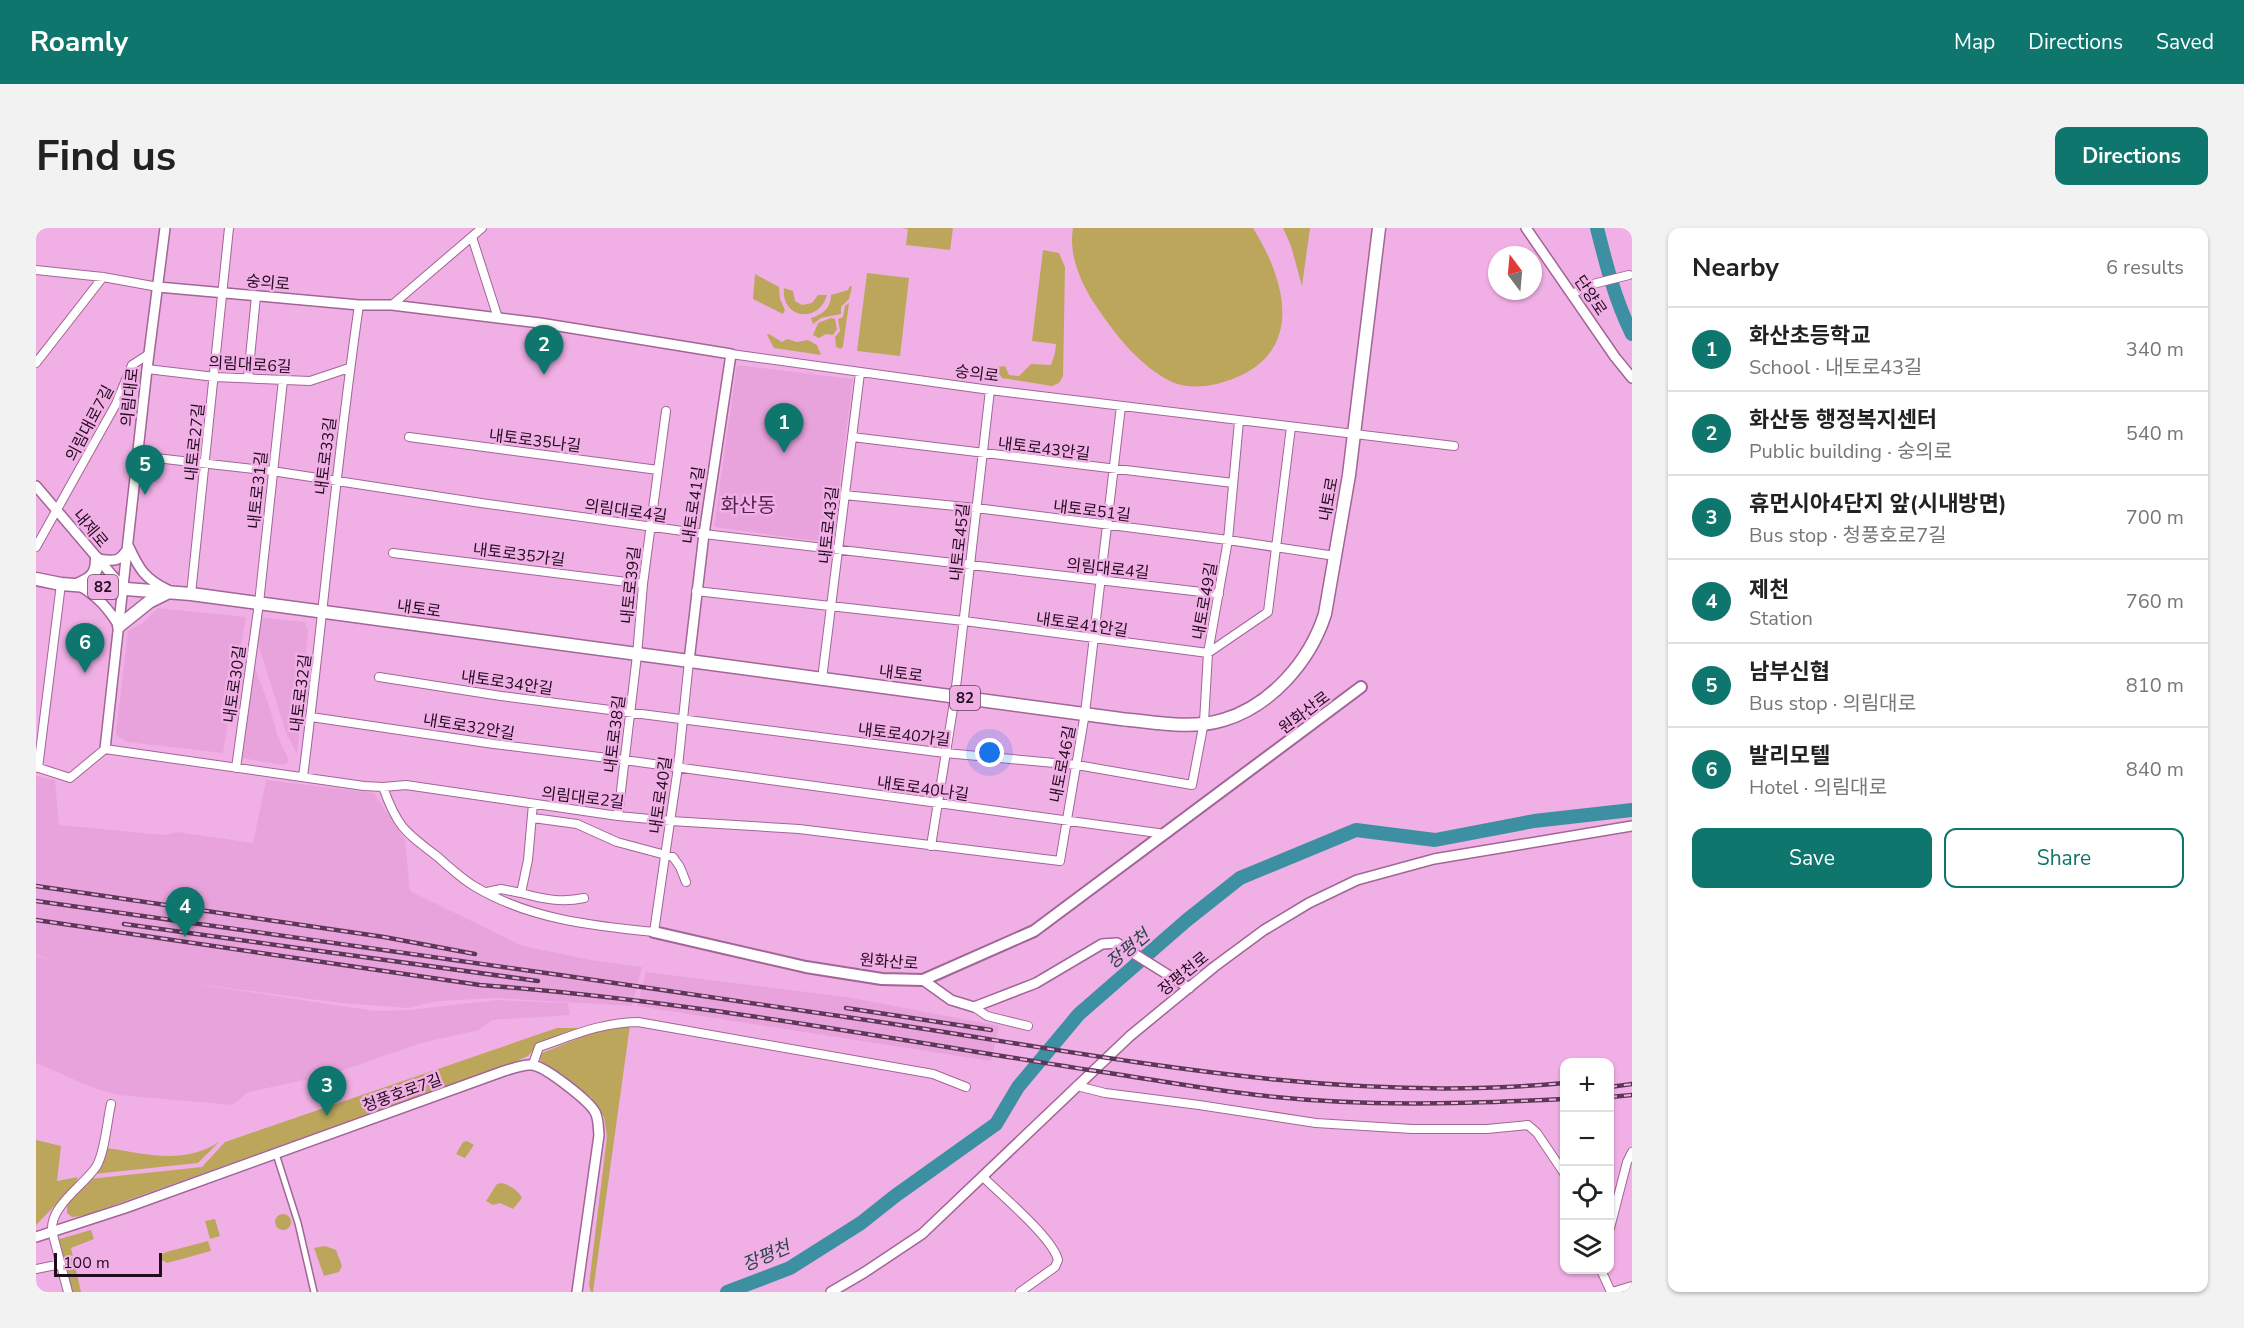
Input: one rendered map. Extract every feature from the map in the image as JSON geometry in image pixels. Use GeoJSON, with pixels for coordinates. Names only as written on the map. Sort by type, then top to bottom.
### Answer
{"type":"FeatureCollection","features":[{"type":"Feature","properties":{"kind":"main road","name":"내토로"},"geometry":{"type":"LineString","coordinates":[[36,579],[61,584],[191,594],[1170,724],[1221,721],[1244,712],[1262,701],[1304,657],[1318,635],[1325,614],[1349,475],[1379,228]]}},
{"type":"Feature","properties":{"kind":"main road"},"geometry":{"type":"LineString","coordinates":[[77,585],[92,578],[97,570],[97,559]]}},
{"type":"Feature","properties":{"kind":"main road"},"geometry":{"type":"LineString","coordinates":[[119,626],[149,602],[170,592]]}},
{"type":"Feature","properties":{"kind":"main road","name":"원화산로"},"geometry":{"type":"LineString","coordinates":[[654,932],[806,967],[882,979],[923,980],[1034,931],[1361,687]]}},
{"type":"Feature","properties":{"kind":"street","name":"의림대로"},"geometry":{"type":"LineString","coordinates":[[105,749],[165,228]]}},
{"type":"Feature","properties":{"kind":"street","name":"내토로27길"},"geometry":{"type":"LineString","coordinates":[[191,594],[229,228]]}},
{"type":"Feature","properties":{"kind":"street"},"geometry":{"type":"LineString","coordinates":[[392,305],[482,228]]}},
{"type":"Feature","properties":{"kind":"street","name":"단양로"},"geometry":{"type":"LineString","coordinates":[[1526,228],[1632,378]]}},
{"type":"Feature","properties":{"kind":"street"},"geometry":{"type":"LineString","coordinates":[[472,237],[498,318]]}},
{"type":"Feature","properties":{"kind":"street","name":"숭의로"},"geometry":{"type":"LineString","coordinates":[[36,270],[103,277],[158,287],[392,305],[540,323],[860,373],[1454,446]]}},
{"type":"Feature","properties":{"kind":"street"},"geometry":{"type":"LineString","coordinates":[[1572,295],[1590,285],[1626,275]]}},
{"type":"Feature","properties":{"kind":"street"},"geometry":{"type":"LineString","coordinates":[[36,363],[103,277]]}},
{"type":"Feature","properties":{"kind":"street"},"geometry":{"type":"LineString","coordinates":[[248,378],[255,296]]}},
{"type":"Feature","properties":{"kind":"street","name":"내토로33길"},"geometry":{"type":"LineString","coordinates":[[323,612],[336,480],[358,304]]}},
{"type":"Feature","properties":{"kind":"street","name":"의림대로7길"},"geometry":{"type":"LineString","coordinates":[[57,511],[116,404],[132,365],[149,354]]}},
{"type":"Feature","properties":{"kind":"street","name":"내토로41길"},"geometry":{"type":"LineString","coordinates":[[689,661],[696,591],[730,354]]}},
{"type":"Feature","properties":{"kind":"street","name":"의림대로6길"},"geometry":{"type":"LineString","coordinates":[[147,369],[215,377],[310,381],[350,368]]}},
{"type":"Feature","properties":{"kind":"street","name":"내토로43길"},"geometry":{"type":"LineString","coordinates":[[822,679],[833,606],[844,495],[860,373]]}},
{"type":"Feature","properties":{"kind":"street","name":"내토로31길"},"geometry":{"type":"LineString","coordinates":[[259,603],[283,380]]}},
{"type":"Feature","properties":{"kind":"street","name":"내토로45길"},"geometry":{"type":"LineString","coordinates":[[931,846],[955,696],[990,390]]}},
{"type":"Feature","properties":{"kind":"street","name":"내토로46길"},"geometry":{"type":"LineString","coordinates":[[1060,861],[1085,713],[1121,406]]}},
{"type":"Feature","properties":{"kind":"street","name":"내토로39길"},"geometry":{"type":"LineString","coordinates":[[638,655],[642,584],[666,411]]}},
{"type":"Feature","properties":{"kind":"street","name":"내토로49길"},"geometry":{"type":"LineString","coordinates":[[1192,785],[1204,722],[1208,653],[1228,540],[1239,421]]}},
{"type":"Feature","properties":{"kind":"street"},"geometry":{"type":"LineString","coordinates":[[1208,653],[1268,612],[1292,427]]}},
{"type":"Feature","properties":{"kind":"street","name":"내토로35나길"},"geometry":{"type":"LineString","coordinates":[[409,437],[658,470]]}},
{"type":"Feature","properties":{"kind":"street","name":"내토로43안길"},"geometry":{"type":"LineString","coordinates":[[852,437],[1233,483]]}},
{"type":"Feature","properties":{"kind":"street","name":"의림대로4길"},"geometry":{"type":"LineString","coordinates":[[138,456],[272,471],[704,534],[1219,594]]}},
{"type":"Feature","properties":{"kind":"street","name":"내제로"},"geometry":{"type":"LineString","coordinates":[[36,486],[123,588]]}},
{"type":"Feature","properties":{"kind":"street","name":"내토로51길"},"geometry":{"type":"LineString","coordinates":[[844,495],[976,508],[1335,556]]}},
{"type":"Feature","properties":{"kind":"street"},"geometry":{"type":"LineString","coordinates":[[36,547],[57,511]]}},
{"type":"Feature","properties":{"kind":"street"},"geometry":{"type":"LineString","coordinates":[[97,559],[114,561],[122,558],[129,547]]}},
{"type":"Feature","properties":{"kind":"street"},"geometry":{"type":"LineString","coordinates":[[129,547],[138,567],[151,582],[170,592]]}},
{"type":"Feature","properties":{"kind":"street","name":"내토로35가길"},"geometry":{"type":"LineString","coordinates":[[393,553],[642,584]]}},
{"type":"Feature","properties":{"kind":"street"},"geometry":{"type":"LineString","coordinates":[[61,584],[37,768],[70,778],[105,749]]}},
{"type":"Feature","properties":{"kind":"street"},"geometry":{"type":"LineString","coordinates":[[77,585],[96,596],[109,609],[119,626]]}},
{"type":"Feature","properties":{"kind":"street","name":"내토로41안길"},"geometry":{"type":"LineString","coordinates":[[696,591],[964,621],[1094,640],[1208,653]]}},
{"type":"Feature","properties":{"kind":"street","name":"내토로30길"},"geometry":{"type":"LineString","coordinates":[[236,768],[259,603]]}},
{"type":"Feature","properties":{"kind":"street","name":"내토로32길"},"geometry":{"type":"LineString","coordinates":[[303,777],[323,612]]}},
{"type":"Feature","properties":{"kind":"street","name":"내토로38길"},"geometry":{"type":"LineString","coordinates":[[618,816],[638,655]]}},
{"type":"Feature","properties":{"kind":"street","name":"내토로40길"},"geometry":{"type":"LineString","coordinates":[[654,932],[678,767],[689,661]]}},
{"type":"Feature","properties":{"kind":"street","name":"내토로34안길"},"geometry":{"type":"LineString","coordinates":[[380,677],[501,696],[684,718]]}},
{"type":"Feature","properties":{"kind":"street","name":"내토로32안길"},"geometry":{"type":"LineString","coordinates":[[311,717],[494,744],[678,767]]}},
{"type":"Feature","properties":{"kind":"street","name":"내토로40가길"},"geometry":{"type":"LineString","coordinates":[[684,718],[945,753],[1077,765],[1192,785]]}},
{"type":"Feature","properties":{"kind":"street","name":"의림대로2길"},"geometry":{"type":"LineString","coordinates":[[105,749],[383,787],[406,784],[618,816],[798,829],[1060,861]]}},
{"type":"Feature","properties":{"kind":"street","name":"내토로40나길"},"geometry":{"type":"LineString","coordinates":[[678,767],[1165,834]]}},
{"type":"Feature","properties":{"kind":"street","name":"원화산로"},"geometry":{"type":"LineString","coordinates":[[383,787],[392,813],[402,829],[473,886],[525,910],[597,926],[654,932]]}},
{"type":"Feature","properties":{"kind":"street"},"geometry":{"type":"LineString","coordinates":[[521,893],[528,860],[533,804]]}},
{"type":"Feature","properties":{"kind":"street"},"geometry":{"type":"LineString","coordinates":[[533,818],[577,824],[617,842],[666,854],[676,860],[686,882]]}},
{"type":"Feature","properties":{"kind":"street","name":"장평천로"},"geometry":{"type":"LineString","coordinates":[[831,1292],[922,1234],[1130,1036],[1263,930],[1309,903],[1357,880],[1434,859],[1632,826]]}},
{"type":"Feature","properties":{"kind":"street"},"geometry":{"type":"LineString","coordinates":[[488,892],[501,889],[569,902],[584,898]]}},
{"type":"Feature","properties":{"kind":"street"},"geometry":{"type":"LineString","coordinates":[[974,1007],[1036,983],[1102,944],[1117,943],[1189,988]]}},
{"type":"Feature","properties":{"kind":"street"},"geometry":{"type":"LineString","coordinates":[[923,980],[951,1000],[974,1007],[987,1016],[1028,1026]]}},
{"type":"Feature","properties":{"kind":"street"},"geometry":{"type":"LineString","coordinates":[[577,1292],[599,1136],[598,1123],[589,1103],[533,1064],[539,1047],[600,1026],[638,1022],[933,1074],[966,1087]]}},
{"type":"Feature","properties":{"kind":"street","name":"청풍호로7길"},"geometry":{"type":"LineString","coordinates":[[36,1237],[125,1208],[504,1071],[533,1064]]}},
{"type":"Feature","properties":{"kind":"street"},"geometry":{"type":"LineString","coordinates":[[1077,1086],[1105,1093],[1327,1124],[1412,1129],[1486,1129],[1528,1125],[1538,1133],[1560,1167]]}},
{"type":"Feature","properties":{"kind":"street"},"geometry":{"type":"LineString","coordinates":[[68,1292],[52,1231],[52,1223],[60,1208],[97,1165],[111,1104]]}},
{"type":"Feature","properties":{"kind":"street"},"geometry":{"type":"LineString","coordinates":[[1612,1220],[1627,1162],[1632,1152]]}},
{"type":"Feature","properties":{"kind":"street"},"geometry":{"type":"LineString","coordinates":[[276,1154],[298,1223],[314,1292]]}},
{"type":"Feature","properties":{"kind":"street"},"geometry":{"type":"LineString","coordinates":[[983,1177],[1045,1237],[1055,1250],[1058,1260],[1055,1267],[1020,1292]]}},
{"type":"Feature","properties":{"kind":"street"},"geometry":{"type":"LineString","coordinates":[[36,1269],[61,1264]]}},
{"type":"Feature","properties":{"kind":"street"},"geometry":{"type":"LineString","coordinates":[[1603,1274],[1612,1292],[1632,1286]]}},
{"type":"Feature","properties":{"kind":"shaded area"},"geometry":{"type":"Polygon","coordinates":[[[901,228],[953,228],[950,250],[906,245],[908,229],[901,228]]]}},
{"type":"Feature","properties":{"kind":"shaded area"},"geometry":{"type":"Polygon","coordinates":[[[1073,228],[1253,228],[1274,270],[1280,292],[1282,314],[1279,334],[1270,352],[1254,368],[1216,384],[1186,386],[1161,376],[1130,350],[1092,300],[1074,260],[1073,228]]]}},
{"type":"Feature","properties":{"kind":"shaded area"},"geometry":{"type":"Polygon","coordinates":[[[1283,228],[1310,228],[1302,286],[1291,246],[1283,228]]]}},
{"type":"Feature","properties":{"kind":"shaded area"},"geometry":{"type":"Polygon","coordinates":[[[1043,250],[1059,253],[1065,267],[1063,376],[1059,383],[1052,386],[1002,378],[997,371],[998,367],[1005,366],[1009,375],[1019,376],[1031,364],[1051,365],[1056,344],[1032,341],[1043,250]]]}},
{"type":"Feature","properties":{"kind":"shaded area"},"geometry":{"type":"Polygon","coordinates":[[[867,273],[909,278],[900,356],[857,351],[867,273]]]}},
{"type":"Feature","properties":{"kind":"shaded area"},"geometry":{"type":"Polygon","coordinates":[[[755,274],[779,287],[780,299],[785,310],[783,314],[753,299],[755,274]]]}},
{"type":"Feature","properties":{"kind":"shaded area"},"geometry":{"type":"Polygon","coordinates":[[[850,286],[852,287],[849,299],[841,307],[841,314],[821,318],[813,324],[811,318],[825,310],[830,304],[831,295],[848,290],[850,286]]]}},
{"type":"Feature","properties":{"kind":"shaded area"},"geometry":{"type":"Polygon","coordinates":[[[784,288],[793,291],[795,301],[802,305],[812,303],[818,295],[827,295],[823,304],[816,310],[809,314],[801,314],[788,306],[784,288]]]}},
{"type":"Feature","properties":{"kind":"shaded area"},"geometry":{"type":"Polygon","coordinates":[[[849,303],[841,349],[836,347],[835,337],[840,331],[838,319],[843,317],[845,306],[849,303]]]}},
{"type":"Feature","properties":{"kind":"shaded area"},"geometry":{"type":"Polygon","coordinates":[[[831,318],[835,319],[837,329],[833,335],[826,334],[819,338],[813,335],[818,323],[831,318]]]}},
{"type":"Feature","properties":{"kind":"shaded area"},"geometry":{"type":"Polygon","coordinates":[[[767,335],[782,342],[787,339],[797,342],[808,340],[817,345],[821,355],[774,348],[767,335]]]}},
{"type":"Feature","properties":{"kind":"shaded area"},"geometry":{"type":"Polygon","coordinates":[[[737,365],[853,379],[832,543],[714,527],[737,365]]]}},
{"type":"Feature","properties":{"kind":"shaded area"},"geometry":{"type":"Polygon","coordinates":[[[158,608],[246,617],[223,753],[127,742],[118,737],[116,732],[128,631],[144,622],[158,608]]]}},
{"type":"Feature","properties":{"kind":"shaded area"},"geometry":{"type":"Polygon","coordinates":[[[257,617],[305,622],[308,630],[297,754],[287,735],[258,644],[257,617]]]}},
{"type":"Feature","properties":{"kind":"shaded area"},"geometry":{"type":"Polygon","coordinates":[[[252,661],[269,705],[277,734],[289,761],[283,765],[242,758],[252,661]]]}},
{"type":"Feature","properties":{"kind":"shaded area"},"geometry":{"type":"Polygon","coordinates":[[[36,776],[55,780],[59,825],[164,835],[178,832],[253,843],[266,780],[374,793],[405,840],[410,891],[523,946],[591,960],[642,967],[632,1006],[496,998],[438,1001],[407,1008],[340,1003],[183,982],[375,1011],[408,1010],[497,1000],[568,1003],[570,1015],[492,1020],[479,1030],[421,1043],[329,1075],[248,1092],[233,1105],[118,1095],[96,1089],[36,1063],[36,957],[50,959],[36,955],[36,776]]]}},
{"type":"Feature","properties":{"kind":"shaded area"},"geometry":{"type":"Polygon","coordinates":[[[646,972],[847,997],[999,1026],[991,1061],[637,1006],[646,972]]]}},
{"type":"Feature","properties":{"kind":"shaded area"},"geometry":{"type":"Polygon","coordinates":[[[630,1025],[593,1292],[591,1292],[589,1285],[607,1136],[604,1117],[591,1097],[541,1063],[540,1058],[542,1053],[609,1026],[630,1025]]]}},
{"type":"Feature","properties":{"kind":"shaded area"},"geometry":{"type":"Polygon","coordinates":[[[557,1028],[582,1028],[535,1048],[528,1056],[510,1064],[83,1216],[72,1217],[67,1213],[67,1203],[89,1179],[202,1167],[225,1142],[557,1028]]]}},
{"type":"Feature","properties":{"kind":"shaded area"},"geometry":{"type":"Polygon","coordinates":[[[36,1140],[61,1146],[57,1181],[78,1177],[75,1185],[36,1225],[36,1140]]]}},
{"type":"Feature","properties":{"kind":"shaded area"},"geometry":{"type":"Polygon","coordinates":[[[467,1141],[474,1145],[465,1158],[456,1154],[463,1142],[467,1141]]]}},
{"type":"Feature","properties":{"kind":"shaded area"},"geometry":{"type":"Polygon","coordinates":[[[219,1142],[198,1163],[94,1174],[107,1148],[151,1155],[178,1156],[205,1149],[219,1142]]]}},
{"type":"Feature","properties":{"kind":"shaded area"},"geometry":{"type":"Polygon","coordinates":[[[502,1183],[514,1189],[522,1198],[513,1209],[500,1203],[493,1205],[486,1201],[497,1184],[502,1183]]]}},
{"type":"Feature","properties":{"kind":"shaded area"},"geometry":{"type":"Polygon","coordinates":[[[283,1214],[291,1222],[283,1230],[275,1222],[283,1214]]]}},
{"type":"Feature","properties":{"kind":"shaded area"},"geometry":{"type":"Polygon","coordinates":[[[215,1219],[220,1236],[210,1239],[205,1221],[215,1219]]]}},
{"type":"Feature","properties":{"kind":"shaded area"},"geometry":{"type":"Polygon","coordinates":[[[91,1230],[94,1239],[71,1248],[81,1292],[69,1292],[56,1240],[91,1230]]]}},
{"type":"Feature","properties":{"kind":"shaded area"},"geometry":{"type":"Polygon","coordinates":[[[208,1241],[211,1251],[167,1263],[160,1259],[161,1255],[166,1252],[208,1241]]]}},
{"type":"Feature","properties":{"kind":"shaded area"},"geometry":{"type":"Polygon","coordinates":[[[325,1246],[336,1250],[342,1266],[339,1272],[324,1276],[314,1248],[325,1246]]]}},
{"type":"Feature","properties":{"kind":"waterway"},"geometry":{"type":"LineString","coordinates":[[1597,228],[1616,295],[1632,334]]}},
{"type":"Feature","properties":{"kind":"waterway","name":"장평천"},"geometry":{"type":"LineString","coordinates":[[727,1292],[790,1268],[861,1223],[996,1124],[1018,1087],[1079,1014],[1187,920],[1240,878],[1356,830],[1435,840],[1534,821],[1632,810]]}},
{"type":"Feature","properties":{"kind":"railway"},"geometry":{"type":"LineString","coordinates":[[36,886],[384,937],[475,954]]}},
{"type":"Feature","properties":{"kind":"railway"},"geometry":{"type":"LineString","coordinates":[[36,901],[669,991],[1220,1074],[1392,1088],[1478,1088],[1560,1083]]}},
{"type":"Feature","properties":{"kind":"railway"},"geometry":{"type":"LineString","coordinates":[[36,920],[480,985],[709,1010],[1257,1095],[1373,1103],[1560,1099]]}},
{"type":"Feature","properties":{"kind":"railway"},"geometry":{"type":"LineString","coordinates":[[124,924],[538,981]]}},
{"type":"Feature","properties":{"kind":"railway"},"geometry":{"type":"LineString","coordinates":[[846,1008],[991,1030]]}},
{"type":"Feature","properties":{"kind":"railway"},"geometry":{"type":"LineString","coordinates":[[1614,1086],[1632,1084]]}},
{"type":"Feature","properties":{"kind":"railway"},"geometry":{"type":"LineString","coordinates":[[1614,1097],[1632,1095]]}},
{"type":"Feature","properties":{"kind":"place","name":"화산동 행정복지센터"},"geometry":{"type":"Point","coordinates":[544,375]}},
{"type":"Feature","properties":{"kind":"place","name":"화산초등학교"},"geometry":{"type":"Point","coordinates":[784,453]}},
{"type":"Feature","properties":{"kind":"place","name":"남부신협"},"geometry":{"type":"Point","coordinates":[145,495]}},
{"type":"Feature","properties":{"kind":"place","name":"발리모텔"},"geometry":{"type":"Point","coordinates":[85,673]}},
{"type":"Feature","properties":{"kind":"place","name":"제천"},"geometry":{"type":"Point","coordinates":[185,937]}},
{"type":"Feature","properties":{"kind":"place","name":"휴먼시아4단지 앞(시내방면)"},"geometry":{"type":"Point","coordinates":[327,1116]}},
{"type":"Feature","properties":{"kind":"district","name":"화산동"},"geometry":{"type":"Point","coordinates":[748,505]}}]}
